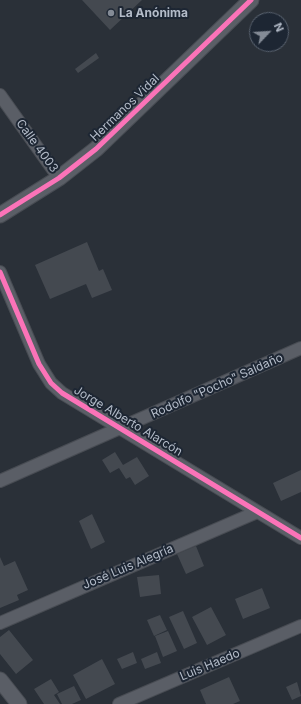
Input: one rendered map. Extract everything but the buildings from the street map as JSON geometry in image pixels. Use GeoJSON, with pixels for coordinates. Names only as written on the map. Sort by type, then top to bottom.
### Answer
{"type":"FeatureCollection","features":[{"type":"Feature","properties":{"kind":"street","name":"Hermanos Vidal"},"geometry":{"type":"LineString","coordinates":[[0,215],[59,178],[110,137],[251,0]]}},
{"type":"Feature","properties":{"kind":"street","name":"Calle 4003"},"geometry":{"type":"LineString","coordinates":[[0,95],[59,178]]}},
{"type":"Feature","properties":{"kind":"street","name":"Jorge Alberto Alarcón"},"geometry":{"type":"LineString","coordinates":[[0,272],[39,364],[51,383],[62,393],[301,538]]}},
{"type":"Feature","properties":{"kind":"street","name":"Rodolfo \"Pocho\" Saldaño"},"geometry":{"type":"LineString","coordinates":[[0,481],[301,348]]}},
{"type":"Feature","properties":{"kind":"street","name":"José Luis Alegría"},"geometry":{"type":"LineString","coordinates":[[0,623],[257,512]]}},
{"type":"Feature","properties":{"kind":"street","name":"Luis Haedo"},"geometry":{"type":"LineString","coordinates":[[119,704],[301,626]]}},
{"type":"Feature","properties":{"kind":"street"},"geometry":{"type":"LineString","coordinates":[[0,680],[19,704]]}},
{"type":"Feature","properties":{"kind":"cycle path"},"geometry":{"type":"LineString","coordinates":[[0,215],[59,178],[96,149],[251,0]]}},
{"type":"Feature","properties":{"kind":"cycle path"},"geometry":{"type":"LineString","coordinates":[[0,272],[39,364],[51,383],[62,393],[301,538]]}},
{"type":"Feature","properties":{"kind":"place","name":"La Anónima"},"geometry":{"type":"Point","coordinates":[111,13]}}]}
